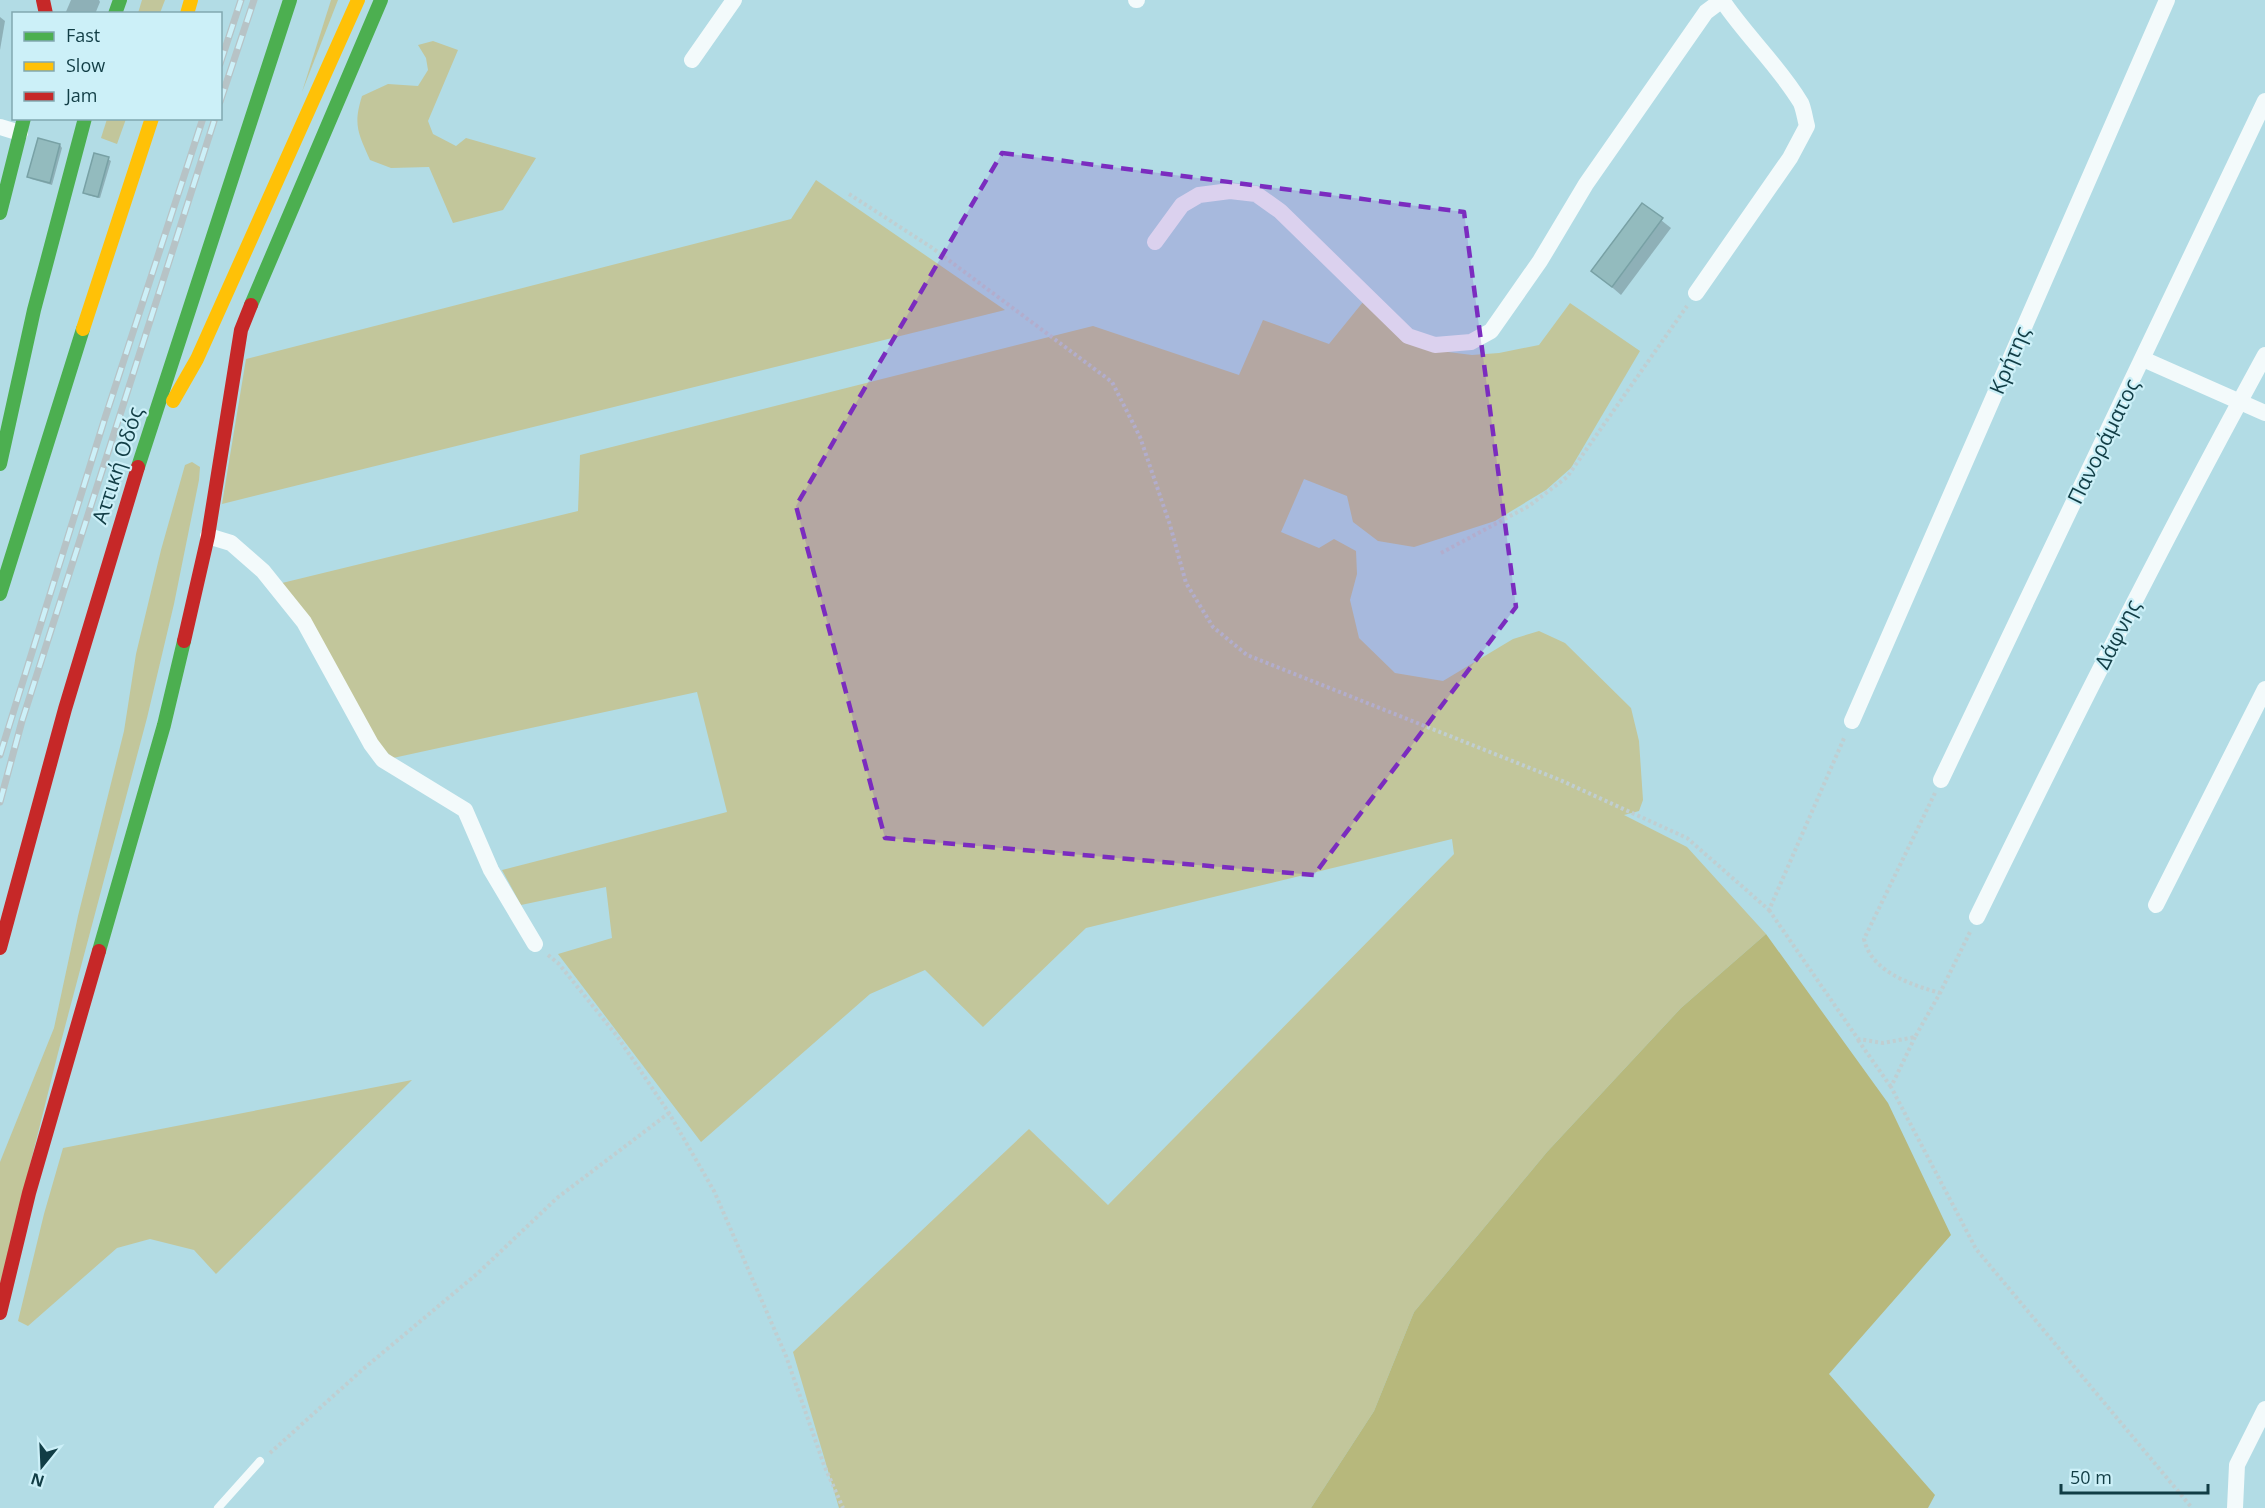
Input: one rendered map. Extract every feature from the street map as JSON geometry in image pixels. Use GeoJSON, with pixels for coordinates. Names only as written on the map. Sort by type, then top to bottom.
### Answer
{"type":"FeatureCollection","features":[{"type":"Feature","properties":{"kind":"main road","name":"Αττική Οδός"},"geometry":{"type":"LineString","coordinates":[[0,948],[81,650],[141,456],[290,0]]}},
{"type":"Feature","properties":{"kind":"main road"},"geometry":{"type":"LineString","coordinates":[[141,456],[196,359],[358,0]]}},
{"type":"Feature","properties":{"kind":"main road"},"geometry":{"type":"LineString","coordinates":[[0,1313],[29,1193],[164,725],[208,536],[241,330],[381,0]]}},
{"type":"Feature","properties":{"kind":"main road"},"geometry":{"type":"LineString","coordinates":[[0,464],[36,300],[84,120]]}},
{"type":"Feature","properties":{"kind":"main road"},"geometry":{"type":"LineString","coordinates":[[0,594],[151,120]]}},
{"type":"Feature","properties":{"kind":"main road"},"geometry":{"type":"LineString","coordinates":[[0,213],[4,175],[22,126]]}},
{"type":"Feature","properties":{"kind":"street"},"geometry":{"type":"LineString","coordinates":[[692,60],[734,0]]}},
{"type":"Feature","properties":{"kind":"street"},"geometry":{"type":"LineString","coordinates":[[1155,242],[1182,205],[1199,195],[1230,191],[1256,194],[1280,211],[1408,336],[1435,345],[1471,342],[1491,332],[1540,261],[1586,184],[1706,12],[1722,0],[1735,21],[1802,105],[1807,126],[1790,158],[1696,293]]}},
{"type":"Feature","properties":{"kind":"street","name":"Κρήτης"},"geometry":{"type":"LineString","coordinates":[[1852,721],[2167,0]]}},
{"type":"Feature","properties":{"kind":"street","name":"Πανοράματος"},"geometry":{"type":"LineString","coordinates":[[1941,780],[2265,101]]}},
{"type":"Feature","properties":{"kind":"street"},"geometry":{"type":"LineString","coordinates":[[0,127],[22,126]]}},
{"type":"Feature","properties":{"kind":"street","name":"Δάφνης"},"geometry":{"type":"LineString","coordinates":[[1977,917],[2064,737],[2265,355]]}},
{"type":"Feature","properties":{"kind":"street"},"geometry":{"type":"LineString","coordinates":[[2143,359],[2265,413]]}},
{"type":"Feature","properties":{"kind":"street"},"geometry":{"type":"LineString","coordinates":[[208,536],[231,543],[263,571],[304,622],[371,744],[383,760],[465,810],[491,870],[535,944]]}},
{"type":"Feature","properties":{"kind":"street"},"geometry":{"type":"LineString","coordinates":[[2156,905],[2265,689]]}},
{"type":"Feature","properties":{"kind":"street"},"geometry":{"type":"LineString","coordinates":[[2235,1508],[2237,1465],[2265,1409]]}},
{"type":"Feature","properties":{"kind":"lane"},"geometry":{"type":"LineString","coordinates":[[218,1508],[260,1461]]}},
{"type":"Feature","properties":{"kind":"path"},"geometry":{"type":"LineString","coordinates":[[849,194],[931,248],[1112,382],[1140,437],[1170,525],[1186,583],[1213,627],[1247,655],[1560,780],[1687,838],[1769,910],[1891,1086],[1976,1249],[2192,1508]]}},
{"type":"Feature","properties":{"kind":"path"},"geometry":{"type":"LineString","coordinates":[[1441,553],[1529,506],[1567,477],[1696,293]]}},
{"type":"Feature","properties":{"kind":"path"},"geometry":{"type":"LineString","coordinates":[[1769,910],[1852,721]]}},
{"type":"Feature","properties":{"kind":"path"},"geometry":{"type":"LineString","coordinates":[[1940,993],[1909,984],[1876,962],[1866,949],[1864,939],[1941,780]]}},
{"type":"Feature","properties":{"kind":"path"},"geometry":{"type":"LineString","coordinates":[[1891,1086],[1977,917]]}},
{"type":"Feature","properties":{"kind":"path"},"geometry":{"type":"LineString","coordinates":[[535,944],[559,964],[610,1027],[669,1113],[714,1191],[786,1356],[824,1465],[843,1508]]}},
{"type":"Feature","properties":{"kind":"path"},"geometry":{"type":"LineString","coordinates":[[1858,1039],[1883,1043],[1915,1037]]}},
{"type":"Feature","properties":{"kind":"path"},"geometry":{"type":"LineString","coordinates":[[260,1461],[362,1370],[478,1273],[557,1198],[669,1113]]}},
{"type":"Feature","properties":{"kind":"highlighted area"},"geometry":{"type":"Polygon","coordinates":[[[1002,153],[1464,212],[1516,607],[1314,875],[885,838],[796,506],[1002,153]]]}},
{"type":"Feature","properties":{"kind":"green space"},"geometry":{"type":"Polygon","coordinates":[[[142,0],[165,0],[160,12],[138,12],[142,0]]]}},
{"type":"Feature","properties":{"kind":"green space"},"geometry":{"type":"Polygon","coordinates":[[[331,0],[338,0],[302,92],[331,0]]]}},
{"type":"Feature","properties":{"kind":"green space"},"geometry":{"type":"Polygon","coordinates":[[[433,41],[458,50],[428,121],[433,134],[456,146],[466,138],[536,158],[503,210],[453,223],[429,167],[391,168],[370,160],[362,143],[357,122],[362,96],[388,84],[418,86],[428,70],[426,58],[418,45],[433,41]]]}},
{"type":"Feature","properties":{"kind":"green space"},"geometry":{"type":"Polygon","coordinates":[[[107,120],[126,120],[117,144],[101,138],[107,120]]]}},
{"type":"Feature","properties":{"kind":"green space"},"geometry":{"type":"Polygon","coordinates":[[[816,180],[1005,310],[222,504],[246,359],[791,219],[816,180]]]}},
{"type":"Feature","properties":{"kind":"green space"},"geometry":{"type":"Polygon","coordinates":[[[1363,302],[1440,351],[1472,355],[1499,353],[1539,345],[1570,303],[1640,351],[1571,468],[1546,490],[1495,521],[1414,547],[1378,541],[1353,522],[1347,496],[1304,479],[1281,532],[1319,548],[1334,539],[1356,551],[1357,574],[1350,600],[1359,638],[1395,673],[1443,681],[1513,639],[1539,631],[1565,643],[1631,708],[1639,741],[1643,800],[1639,811],[1624,815],[1687,847],[1766,934],[1681,1008],[1547,1152],[1414,1312],[1374,1411],[1311,1508],[839,1508],[793,1352],[1029,1129],[1108,1205],[1454,854],[1452,839],[1086,928],[983,1027],[925,970],[870,994],[701,1142],[558,954],[612,938],[606,887],[521,905],[502,870],[727,812],[697,692],[393,758],[379,745],[282,583],[578,511],[580,455],[1093,326],[1239,375],[1263,320],[1329,344],[1363,302]]]}},
{"type":"Feature","properties":{"kind":"green space"},"geometry":{"type":"Polygon","coordinates":[[[192,462],[200,467],[199,480],[174,604],[147,718],[58,1053],[0,1285],[0,1162],[54,1028],[78,916],[124,731],[136,654],[161,550],[185,465],[192,462]]]}},
{"type":"Feature","properties":{"kind":"green space"},"geometry":{"type":"Polygon","coordinates":[[[1766,934],[1888,1103],[1951,1235],[1829,1374],[1935,1495],[1928,1508],[1311,1508],[1374,1411],[1414,1312],[1547,1152],[1681,1008],[1766,934]]]}},
{"type":"Feature","properties":{"kind":"green space"},"geometry":{"type":"Polygon","coordinates":[[[412,1080],[216,1274],[194,1250],[150,1239],[117,1248],[28,1326],[18,1321],[63,1148],[412,1080]]]}},
{"type":"Feature","properties":{"kind":"building"},"geometry":{"type":"Polygon","coordinates":[[[38,138],[60,144],[50,183],[27,177],[38,138]]]}},
{"type":"Feature","properties":{"kind":"building"},"geometry":{"type":"Polygon","coordinates":[[[94,153],[109,157],[98,197],[83,193],[94,153]]]}},
{"type":"Feature","properties":{"kind":"building"},"geometry":{"type":"Polygon","coordinates":[[[1642,203],[1663,218],[1612,287],[1591,271],[1642,203]]]}},
{"type":"Feature","properties":{"kind":"railway"},"geometry":{"type":"LineString","coordinates":[[222,58],[241,0]]}},
{"type":"Feature","properties":{"kind":"railway"},"geometry":{"type":"LineString","coordinates":[[222,96],[254,0]]}},
{"type":"Feature","properties":{"kind":"railway"},"geometry":{"type":"LineString","coordinates":[[0,755],[104,421],[202,120]]}},
{"type":"Feature","properties":{"kind":"railway"},"geometry":{"type":"LineString","coordinates":[[0,802],[22,721],[214,120]]}},
{"type":"Feature","properties":{"kind":"traffic: fast"},"geometry":{"type":"LineString","coordinates":[[116,12],[120,0]]}},
{"type":"Feature","properties":{"kind":"traffic: fast"},"geometry":{"type":"LineString","coordinates":[[138,467],[290,0]]}},
{"type":"Feature","properties":{"kind":"traffic: fast"},"geometry":{"type":"LineString","coordinates":[[251,305],[381,0]]}},
{"type":"Feature","properties":{"kind":"traffic: fast"},"geometry":{"type":"LineString","coordinates":[[0,213],[23,120]]}},
{"type":"Feature","properties":{"kind":"traffic: fast"},"geometry":{"type":"LineString","coordinates":[[0,464],[34,310],[84,120]]}},
{"type":"Feature","properties":{"kind":"traffic: fast"},"geometry":{"type":"LineString","coordinates":[[0,594],[83,329]]}},
{"type":"Feature","properties":{"kind":"traffic: fast"},"geometry":{"type":"LineString","coordinates":[[99,951],[164,725],[184,641]]}},
{"type":"Feature","properties":{"kind":"traffic: slow"},"geometry":{"type":"LineString","coordinates":[[188,12],[191,0]]}},
{"type":"Feature","properties":{"kind":"traffic: slow"},"geometry":{"type":"LineString","coordinates":[[173,401],[197,359],[358,0]]}},
{"type":"Feature","properties":{"kind":"traffic: slow"},"geometry":{"type":"LineString","coordinates":[[83,329],[151,120]]}},
{"type":"Feature","properties":{"kind":"traffic: jam"},"geometry":{"type":"LineString","coordinates":[[43,0],[46,12]]}},
{"type":"Feature","properties":{"kind":"traffic: jam"},"geometry":{"type":"LineString","coordinates":[[184,641],[208,536],[241,330],[251,305]]}},
{"type":"Feature","properties":{"kind":"traffic: jam"},"geometry":{"type":"LineString","coordinates":[[0,948],[65,709],[138,467]]}},
{"type":"Feature","properties":{"kind":"traffic: jam"},"geometry":{"type":"LineString","coordinates":[[0,1313],[29,1193],[99,951]]}}]}
